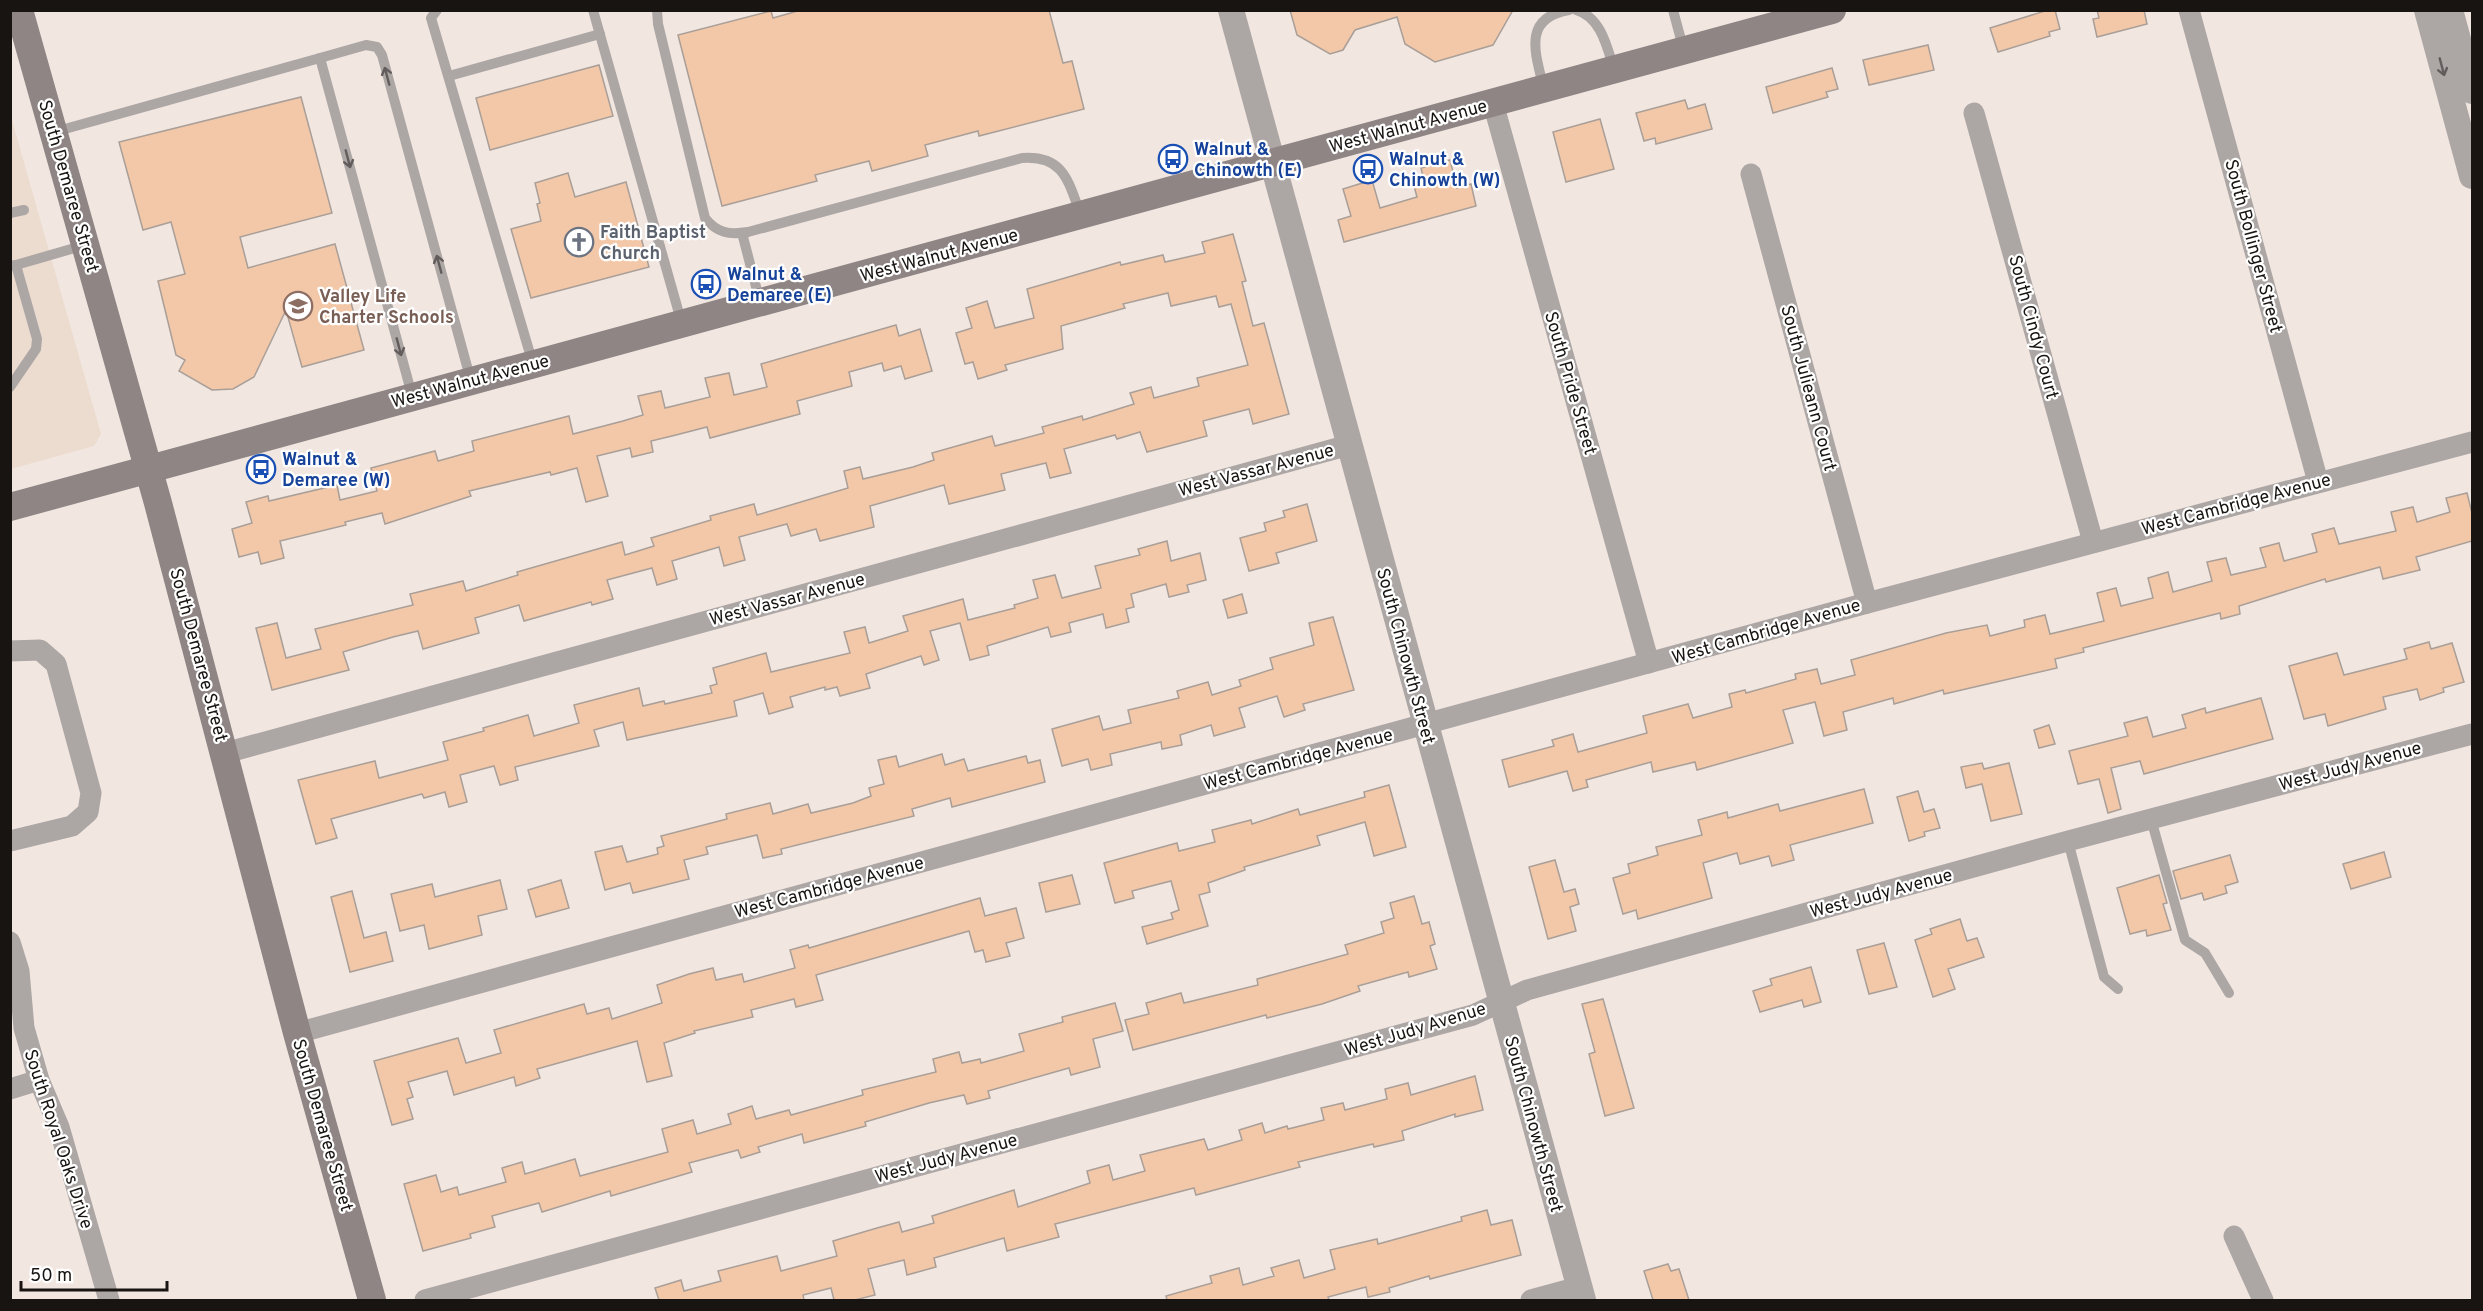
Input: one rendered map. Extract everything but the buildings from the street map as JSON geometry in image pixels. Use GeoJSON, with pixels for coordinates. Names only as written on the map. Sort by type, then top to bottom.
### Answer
{"type":"FeatureCollection","features":[{"type":"Feature","properties":{"kind":"main road","name":"South Demaree Street"},"geometry":{"type":"LineString","coordinates":[[20,10],[149,470],[297,1033],[372,1300]]}},
{"type":"Feature","properties":{"kind":"main road","name":"West Walnut Avenue"},"geometry":{"type":"LineString","coordinates":[[10,507],[1832,10]]}},
{"type":"Feature","properties":{"kind":"street","name":"South Chinowth Street"},"geometry":{"type":"LineString","coordinates":[[1230,10],[1581,1294]]}},
{"type":"Feature","properties":{"kind":"street","name":"South Bollinger Street"},"geometry":{"type":"LineString","coordinates":[[2189,10],[2318,482]]}},
{"type":"Feature","properties":{"kind":"street"},"geometry":{"type":"LineString","coordinates":[[2427,10],[2472,176]]}},
{"type":"Feature","properties":{"kind":"street"},"geometry":{"type":"LineString","coordinates":[[2450,10],[2472,91]]}},
{"type":"Feature","properties":{"kind":"street","name":"South Pride Street"},"geometry":{"type":"LineString","coordinates":[[1493,103],[1649,663]]}},
{"type":"Feature","properties":{"kind":"street","name":"South Cindy Court"},"geometry":{"type":"LineString","coordinates":[[1974,113],[2093,542]]}},
{"type":"Feature","properties":{"kind":"street","name":"South Julieann Court"},"geometry":{"type":"LineString","coordinates":[[1751,174],[1867,603]]}},
{"type":"Feature","properties":{"kind":"street","name":"West Cambridge Avenue"},"geometry":{"type":"LineString","coordinates":[[297,1033],[1867,603],[2472,442]]}},
{"type":"Feature","properties":{"kind":"street","name":"West Vassar Avenue"},"geometry":{"type":"LineString","coordinates":[[225,753],[1349,445]]}},
{"type":"Feature","properties":{"kind":"street"},"geometry":{"type":"LineString","coordinates":[[10,651],[40,650],[56,664],[91,793],[88,812],[72,826],[10,841]]}},
{"type":"Feature","properties":{"kind":"street","name":"West Judy Avenue"},"geometry":{"type":"LineString","coordinates":[[425,1300],[1473,1015],[1527,990],[2068,841],[2472,734]]}},
{"type":"Feature","properties":{"kind":"street","name":"South Royal Oaks Drive"},"geometry":{"type":"LineString","coordinates":[[10,942],[19,971],[24,1028],[39,1080],[59,1127],[109,1300]]}},
{"type":"Feature","properties":{"kind":"street"},"geometry":{"type":"LineString","coordinates":[[10,1089],[39,1080]]}},
{"type":"Feature","properties":{"kind":"street"},"geometry":{"type":"LineString","coordinates":[[2234,1236],[2263,1300]]}},
{"type":"Feature","properties":{"kind":"street"},"geometry":{"type":"LineString","coordinates":[[1531,1300],[1581,1294]]}},
{"type":"Feature","properties":{"kind":"lane"},"geometry":{"type":"LineString","coordinates":[[437,10],[431,18],[533,364]]}},
{"type":"Feature","properties":{"kind":"lane"},"geometry":{"type":"LineString","coordinates":[[593,10],[682,324]]}},
{"type":"Feature","properties":{"kind":"lane"},"geometry":{"type":"LineString","coordinates":[[657,10],[657,24],[705,218],[713,228],[724,233],[742,233],[1022,158],[1038,157],[1049,160],[1061,170],[1081,216]]}},
{"type":"Feature","properties":{"kind":"lane"},"geometry":{"type":"LineString","coordinates":[[1544,89],[1534,46],[1538,26],[1555,13],[1569,10]]}},
{"type":"Feature","properties":{"kind":"lane"},"geometry":{"type":"LineString","coordinates":[[1576,10],[1586,13],[1596,25],[1614,69]]}},
{"type":"Feature","properties":{"kind":"lane"},"geometry":{"type":"LineString","coordinates":[[1673,10],[1684,51]]}},
{"type":"Feature","properties":{"kind":"lane"},"geometry":{"type":"LineString","coordinates":[[448,76],[600,34]]}},
{"type":"Feature","properties":{"kind":"lane"},"geometry":{"type":"LineString","coordinates":[[54,132],[366,45],[377,47],[382,55],[471,381]]}},
{"type":"Feature","properties":{"kind":"lane"},"geometry":{"type":"LineString","coordinates":[[320,58],[413,397]]}},
{"type":"Feature","properties":{"kind":"lane"},"geometry":{"type":"LineString","coordinates":[[10,213],[24,210]]}},
{"type":"Feature","properties":{"kind":"lane"},"geometry":{"type":"LineString","coordinates":[[742,233],[760,303]]}},
{"type":"Feature","properties":{"kind":"lane"},"geometry":{"type":"LineString","coordinates":[[10,387],[36,350],[37,339],[13,266],[85,245]]}},
{"type":"Feature","properties":{"kind":"lane"},"geometry":{"type":"LineString","coordinates":[[2151,819],[2185,940],[2205,953],[2229,993]]}},
{"type":"Feature","properties":{"kind":"lane"},"geometry":{"type":"LineString","coordinates":[[2068,841],[2104,977],[2118,989]]}},
{"type":"Feature","properties":{"kind":"shaded area"},"geometry":{"type":"Polygon","coordinates":[[[10,113],[101,434],[94,446],[11,469],[10,113]]]}},
{"type":"Feature","properties":{"kind":"place","name":"Walnut & Chinowth (E)"},"geometry":{"type":"Point","coordinates":[1173,159]}},
{"type":"Feature","properties":{"kind":"place","name":"Walnut & Chinowth (W)"},"geometry":{"type":"Point","coordinates":[1368,169]}},
{"type":"Feature","properties":{"kind":"place","name":"Faith Baptist Church"},"geometry":{"type":"Point","coordinates":[579,242]}},
{"type":"Feature","properties":{"kind":"place","name":"Walnut & Demaree (E)"},"geometry":{"type":"Point","coordinates":[706,284]}},
{"type":"Feature","properties":{"kind":"place","name":"Valley Life Charter Schools"},"geometry":{"type":"Point","coordinates":[298,306]}},
{"type":"Feature","properties":{"kind":"place","name":"Walnut & Demaree (W)"},"geometry":{"type":"Point","coordinates":[261,469]}}]}
